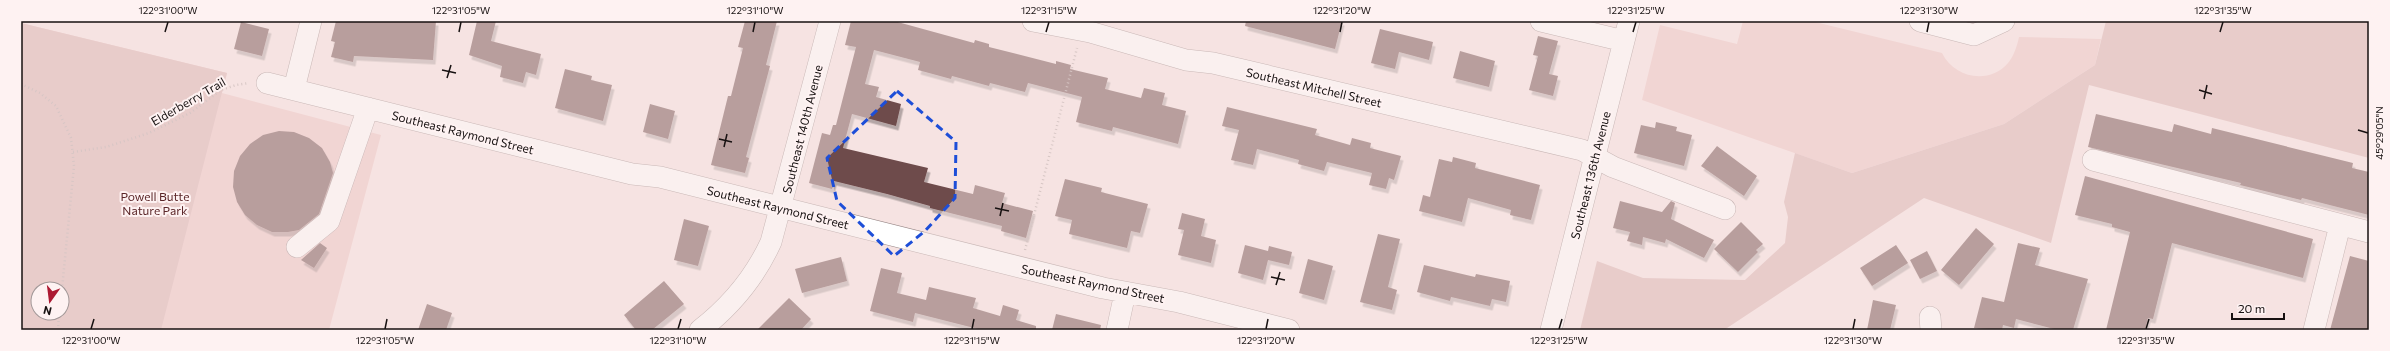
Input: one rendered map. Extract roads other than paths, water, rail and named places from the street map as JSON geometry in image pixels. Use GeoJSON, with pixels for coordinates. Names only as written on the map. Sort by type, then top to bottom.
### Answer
{"type":"FeatureCollection","features":[{"type":"Feature","properties":{"kind":"street"},"geometry":{"type":"LineString","coordinates":[[294,89],[311,21]]}},
{"type":"Feature","properties":{"kind":"street","name":"Southeast 140th Avenue"},"geometry":{"type":"LineString","coordinates":[[700,330],[716,318],[740,292],[761,264],[772,242],[782,209],[830,21]]}},
{"type":"Feature","properties":{"kind":"street","name":"Southeast Mitchell Street"},"geometry":{"type":"LineString","coordinates":[[1033,21],[1090,32],[1186,60],[1212,63],[1582,150],[1613,167],[1725,209]]}},
{"type":"Feature","properties":{"kind":"street"},"geometry":{"type":"LineString","coordinates":[[1541,21],[1624,41]]}},
{"type":"Feature","properties":{"kind":"street","name":"Southeast 136th Avenue"},"geometry":{"type":"LineString","coordinates":[[1551,330],[1629,21]]}},
{"type":"Feature","properties":{"kind":"street"},"geometry":{"type":"LineString","coordinates":[[1920,21],[1974,35],[2004,21]]}},
{"type":"Feature","properties":{"kind":"street","name":"Southeast Raymond Street"},"geometry":{"type":"LineString","coordinates":[[267,83],[632,174],[660,177],[1020,268],[1125,292],[1179,302],[1290,330]]}},
{"type":"Feature","properties":{"kind":"street"},"geometry":{"type":"LineString","coordinates":[[297,247],[329,221],[368,108]]}},
{"type":"Feature","properties":{"kind":"street"},"geometry":{"type":"LineString","coordinates":[[2093,160],[2369,232]]}},
{"type":"Feature","properties":{"kind":"street"},"geometry":{"type":"LineString","coordinates":[[2314,330],[2340,225]]}},
{"type":"Feature","properties":{"kind":"street"},"geometry":{"type":"LineString","coordinates":[[1117,330],[1125,292]]}},
{"type":"Feature","properties":{"kind":"park label","name":"Powell Butte Nature Park"},"geometry":{"type":"Point","coordinates":[155,203]}}]}
